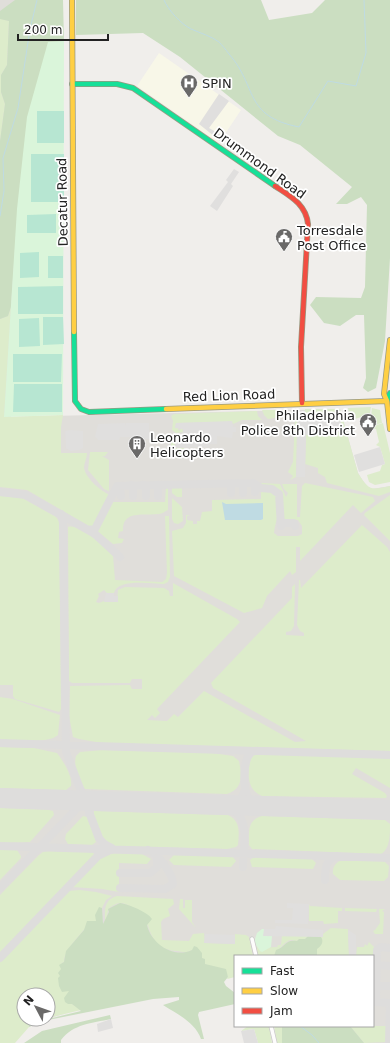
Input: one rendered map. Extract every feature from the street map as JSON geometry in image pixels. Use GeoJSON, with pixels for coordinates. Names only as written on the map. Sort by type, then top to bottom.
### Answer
{"type":"FeatureCollection","features":[{"type":"Feature","properties":{"kind":"street","name":"Decatur Road"},"geometry":{"type":"LineString","coordinates":[[72,0],[76,403]]}},
{"type":"Feature","properties":{"kind":"street","name":"Drummond Road"},"geometry":{"type":"LineString","coordinates":[[72,84],[117,84],[133,88],[300,203],[307,215],[308,224],[301,347],[302,403]]}},
{"type":"Feature","properties":{"kind":"street"},"geometry":{"type":"LineString","coordinates":[[390,340],[384,394],[387,402],[390,429]]}},
{"type":"Feature","properties":{"kind":"street"},"geometry":{"type":"LineString","coordinates":[[387,402],[390,393]]}},
{"type":"Feature","properties":{"kind":"street","name":"Red Lion Road"},"geometry":{"type":"LineString","coordinates":[[76,403],[81,409],[90,412],[302,403],[387,402]]}},
{"type":"Feature","properties":{"kind":"street"},"geometry":{"type":"LineString","coordinates":[[252,939],[256,955]]}},
{"type":"Feature","properties":{"kind":"street"},"geometry":{"type":"LineString","coordinates":[[272,1027],[275,1043]]}},
{"type":"Feature","properties":{"kind":"shaded area"},"geometry":{"type":"Polygon","coordinates":[[[0,0],[23,0],[11,417],[340,409],[358,473],[363,481],[372,489],[390,486],[390,1043],[281,1043],[277,1027],[374,1027],[374,955],[234,955],[234,956],[56,1016],[56,987],[16,987],[16,1026],[0,1030],[0,0]]]}},
{"type":"Feature","properties":{"kind":"shaded area","name":"SPIN"},"geometry":{"type":"Polygon","coordinates":[[[159,53],[241,110],[219,143],[137,86],[159,53]]]}},
{"type":"Feature","properties":{"kind":"shaded area"},"geometry":{"type":"Polygon","coordinates":[[[219,94],[229,101],[209,128],[223,136],[220,141],[199,124],[219,94]]]}},
{"type":"Feature","properties":{"kind":"shaded area"},"geometry":{"type":"Polygon","coordinates":[[[234,169],[239,172],[231,184],[233,186],[217,211],[210,206],[228,182],[226,180],[234,169]]]}},
{"type":"Feature","properties":{"kind":"shaded area"},"geometry":{"type":"Polygon","coordinates":[[[303,418],[304,421],[305,418],[337,418],[337,421],[341,421],[341,432],[314,432],[314,434],[306,435],[305,477],[296,477],[298,419],[303,418]]]}},
{"type":"Feature","properties":{"kind":"shaded area"},"geometry":{"type":"Polygon","coordinates":[[[232,421],[233,427],[236,427],[236,432],[233,432],[232,438],[217,436],[217,444],[210,444],[209,447],[176,447],[175,441],[183,441],[183,429],[175,428],[176,423],[232,421]]]}},
{"type":"Feature","properties":{"kind":"shaded area"},"geometry":{"type":"Polygon","coordinates":[[[125,423],[125,426],[126,423],[149,423],[149,439],[132,440],[131,437],[120,437],[119,440],[98,440],[95,437],[98,424],[125,423]]]}},
{"type":"Feature","properties":{"kind":"shaded area"},"geometry":{"type":"Polygon","coordinates":[[[65,431],[83,431],[83,448],[71,451],[66,448],[65,431]]]}},
{"type":"Feature","properties":{"kind":"shaded area"},"geometry":{"type":"Polygon","coordinates":[[[380,447],[385,464],[359,472],[354,455],[380,447]]]}},
{"type":"Feature","properties":{"kind":"shaded area"},"geometry":{"type":"Polygon","coordinates":[[[106,593],[114,593],[114,596],[118,596],[118,602],[104,602],[106,593]]]}},
{"type":"Feature","properties":{"kind":"shaded area"},"geometry":{"type":"Polygon","coordinates":[[[287,903],[309,904],[308,924],[275,923],[275,920],[292,920],[293,908],[287,908],[287,903]]]}},
{"type":"Feature","properties":{"kind":"shaded area"},"geometry":{"type":"Polygon","coordinates":[[[276,926],[323,930],[323,937],[263,936],[264,929],[275,929],[276,926]]]}},
{"type":"Feature","properties":{"kind":"shaded area"},"geometry":{"type":"Polygon","coordinates":[[[348,930],[356,935],[356,955],[349,955],[348,930]]]}},
{"type":"Feature","properties":{"kind":"shaded area"},"geometry":{"type":"Polygon","coordinates":[[[205,934],[235,935],[235,944],[204,943],[205,934]]]}},
{"type":"Feature","properties":{"kind":"shaded area"},"geometry":{"type":"Polygon","coordinates":[[[111,1019],[113,1028],[98,1032],[97,1024],[111,1019]]]}},
{"type":"Feature","properties":{"kind":"shaded area"},"geometry":{"type":"Polygon","coordinates":[[[254,1029],[258,1043],[244,1043],[241,1031],[254,1029]]]}},
{"type":"Feature","properties":{"kind":"green space"},"geometry":{"type":"Polygon","coordinates":[[[15,0],[63,0],[64,41],[61,44],[16,235],[11,307],[8,316],[0,319],[0,141],[5,104],[1,92],[1,75],[7,65],[9,21],[0,19],[0,11],[15,0]]]}},
{"type":"Feature","properties":{"kind":"green space"},"geometry":{"type":"Polygon","coordinates":[[[76,0],[261,0],[269,20],[312,13],[325,0],[390,0],[390,258],[385,341],[376,388],[368,392],[363,388],[366,378],[364,315],[356,315],[340,326],[324,323],[310,305],[316,297],[361,298],[365,287],[367,205],[361,197],[347,204],[336,204],[352,187],[300,145],[278,136],[180,57],[143,33],[76,35],[76,0]]]}},
{"type":"Feature","properties":{"kind":"green space"},"geometry":{"type":"Polygon","coordinates":[[[0,17],[1,19],[9,21],[7,65],[1,75],[1,92],[5,104],[0,141],[0,17]]]}},
{"type":"Feature","properties":{"kind":"green space"},"geometry":{"type":"Polygon","coordinates":[[[64,41],[63,415],[4,417],[17,209],[27,117],[48,42],[64,41]]]}},
{"type":"Feature","properties":{"kind":"green space"},"geometry":{"type":"Polygon","coordinates":[[[37,111],[64,111],[64,143],[37,143],[37,111]]]}},
{"type":"Feature","properties":{"kind":"green space"},"geometry":{"type":"Polygon","coordinates":[[[31,154],[64,154],[64,202],[31,202],[31,154]]]}},
{"type":"Feature","properties":{"kind":"green space"},"geometry":{"type":"Polygon","coordinates":[[[56,214],[56,233],[27,233],[27,215],[56,214]]]}},
{"type":"Feature","properties":{"kind":"green space"},"geometry":{"type":"Polygon","coordinates":[[[39,252],[39,277],[20,278],[20,253],[39,252]]]}},
{"type":"Feature","properties":{"kind":"green space"},"geometry":{"type":"Polygon","coordinates":[[[48,256],[63,256],[63,278],[48,278],[48,256]]]}},
{"type":"Feature","properties":{"kind":"green space"},"geometry":{"type":"Polygon","coordinates":[[[63,286],[63,314],[18,314],[18,287],[63,286]]]}},
{"type":"Feature","properties":{"kind":"green space"},"geometry":{"type":"Polygon","coordinates":[[[11,307],[4,417],[63,415],[61,427],[61,453],[87,453],[84,466],[85,472],[94,484],[102,491],[110,495],[93,526],[89,526],[27,490],[0,487],[0,319],[8,316],[11,307]]]}},
{"type":"Feature","properties":{"kind":"green space"},"geometry":{"type":"Polygon","coordinates":[[[43,317],[63,317],[64,344],[43,345],[43,317]]]}},
{"type":"Feature","properties":{"kind":"green space"},"geometry":{"type":"Polygon","coordinates":[[[39,318],[40,346],[19,347],[19,319],[39,318]]]}},
{"type":"Feature","properties":{"kind":"green space"},"geometry":{"type":"Polygon","coordinates":[[[13,354],[62,354],[61,382],[13,382],[13,354]]]}},
{"type":"Feature","properties":{"kind":"green space"},"geometry":{"type":"Polygon","coordinates":[[[14,384],[62,384],[62,412],[13,412],[14,384]]]}},
{"type":"Feature","properties":{"kind":"green space"},"geometry":{"type":"Polygon","coordinates":[[[371,407],[369,418],[364,416],[352,420],[350,419],[348,408],[371,407]]]}},
{"type":"Feature","properties":{"kind":"green space"},"geometry":{"type":"Polygon","coordinates":[[[372,408],[380,410],[382,423],[371,426],[370,425],[372,408]]]}},
{"type":"Feature","properties":{"kind":"green space"},"geometry":{"type":"Polygon","coordinates":[[[305,409],[340,409],[358,473],[365,483],[371,488],[390,486],[390,492],[379,496],[327,483],[325,477],[318,473],[318,468],[305,464],[306,434],[314,434],[314,432],[341,432],[337,418],[305,418],[304,421],[305,409]]]}},
{"type":"Feature","properties":{"kind":"green space"},"geometry":{"type":"Polygon","coordinates":[[[262,410],[283,411],[280,417],[268,419],[262,410]]]}},
{"type":"Feature","properties":{"kind":"green space"},"geometry":{"type":"Polygon","coordinates":[[[257,411],[258,416],[262,420],[242,420],[233,424],[232,422],[176,423],[175,428],[178,428],[179,431],[182,428],[183,432],[176,433],[172,430],[173,421],[171,416],[174,414],[257,411]]]}},
{"type":"Feature","properties":{"kind":"green space"},"geometry":{"type":"Polygon","coordinates":[[[295,420],[297,420],[296,477],[290,480],[293,476],[288,472],[293,462],[295,420]]]}},
{"type":"Feature","properties":{"kind":"green space"},"geometry":{"type":"Polygon","coordinates":[[[383,423],[390,453],[390,482],[375,485],[369,482],[367,475],[380,471],[382,465],[385,464],[380,447],[376,445],[379,442],[376,429],[367,428],[383,423]]]}},
{"type":"Feature","properties":{"kind":"green space"},"geometry":{"type":"Polygon","coordinates":[[[175,439],[175,448],[184,448],[185,454],[171,454],[171,441],[175,439]]]}},
{"type":"Feature","properties":{"kind":"green space"},"geometry":{"type":"Polygon","coordinates":[[[90,452],[108,452],[105,456],[102,456],[109,460],[109,491],[104,489],[88,470],[90,452]]]}},
{"type":"Feature","properties":{"kind":"green space"},"geometry":{"type":"Polygon","coordinates":[[[261,483],[280,484],[286,497],[288,493],[282,484],[297,484],[297,517],[300,517],[302,486],[305,483],[373,497],[375,501],[361,513],[353,505],[300,561],[300,547],[296,547],[296,572],[292,575],[290,571],[267,596],[262,608],[244,613],[174,576],[172,531],[183,528],[186,523],[186,515],[190,515],[187,516],[187,520],[193,521],[193,524],[197,524],[197,521],[200,521],[202,512],[212,511],[212,500],[261,499],[261,490],[271,490],[276,492],[279,502],[274,533],[278,536],[298,536],[302,534],[302,526],[298,520],[282,520],[282,500],[279,491],[275,488],[261,486],[261,483]]]}},
{"type":"Feature","properties":{"kind":"green space"},"geometry":{"type":"Polygon","coordinates":[[[177,486],[182,488],[182,497],[177,497],[172,493],[172,487],[177,486]]]}},
{"type":"Feature","properties":{"kind":"green space"},"geometry":{"type":"Polygon","coordinates":[[[166,487],[168,488],[168,510],[160,514],[130,516],[126,519],[123,531],[119,532],[118,538],[124,539],[122,543],[113,544],[96,530],[112,502],[165,502],[166,487]]]}},
{"type":"Feature","properties":{"kind":"green space"},"geometry":{"type":"Polygon","coordinates":[[[390,495],[390,541],[364,515],[390,495]]]}},
{"type":"Feature","properties":{"kind":"green space"},"geometry":{"type":"Polygon","coordinates":[[[0,496],[22,498],[56,517],[59,521],[61,709],[59,712],[15,699],[13,696],[13,685],[0,685],[0,496]]]}},
{"type":"Feature","properties":{"kind":"green space"},"geometry":{"type":"Polygon","coordinates":[[[172,498],[182,507],[183,521],[178,524],[174,523],[172,519],[172,498]]]}},
{"type":"Feature","properties":{"kind":"green space"},"geometry":{"type":"Polygon","coordinates":[[[165,516],[169,516],[170,577],[168,582],[164,584],[136,583],[122,585],[117,588],[114,593],[107,593],[104,590],[98,594],[99,596],[96,602],[117,601],[118,590],[125,587],[164,588],[169,591],[170,596],[173,596],[173,583],[240,622],[157,709],[160,713],[155,718],[152,715],[147,720],[167,721],[174,714],[178,717],[204,691],[295,742],[306,741],[213,688],[211,683],[292,598],[292,587],[295,584],[294,626],[291,631],[286,632],[286,635],[304,636],[304,633],[300,631],[297,625],[299,580],[301,588],[362,525],[387,547],[390,552],[390,751],[102,743],[73,737],[69,716],[70,686],[130,685],[132,689],[142,689],[142,679],[132,679],[130,683],[72,683],[69,681],[68,527],[73,527],[85,532],[113,556],[115,580],[162,582],[166,579],[167,573],[165,516]]]}},
{"type":"Feature","properties":{"kind":"green space"},"geometry":{"type":"Polygon","coordinates":[[[0,697],[13,699],[60,715],[58,735],[47,740],[39,741],[0,740],[0,697]]]}},
{"type":"Feature","properties":{"kind":"green space"},"geometry":{"type":"Polygon","coordinates":[[[0,747],[34,748],[57,753],[65,764],[69,773],[71,786],[66,790],[0,788],[0,747]]]}},
{"type":"Feature","properties":{"kind":"green space"},"geometry":{"type":"Polygon","coordinates":[[[103,750],[212,753],[233,756],[239,761],[241,777],[239,785],[236,789],[227,794],[85,789],[77,773],[75,764],[76,756],[80,752],[103,750]]]}},
{"type":"Feature","properties":{"kind":"green space"},"geometry":{"type":"Polygon","coordinates":[[[255,754],[390,758],[390,788],[356,768],[352,774],[385,793],[387,796],[386,798],[262,796],[253,789],[249,780],[250,759],[255,754]]]}},
{"type":"Feature","properties":{"kind":"green space"},"geometry":{"type":"Polygon","coordinates":[[[0,808],[49,810],[53,811],[54,815],[30,842],[0,843],[0,808]]]}},
{"type":"Feature","properties":{"kind":"green space"},"geometry":{"type":"Polygon","coordinates":[[[94,811],[228,815],[237,824],[239,832],[238,845],[227,849],[114,846],[103,838],[94,815],[94,811]]]}},
{"type":"Feature","properties":{"kind":"green space"},"geometry":{"type":"Polygon","coordinates":[[[83,816],[87,817],[96,842],[92,845],[68,844],[65,839],[66,834],[83,816]]]}},
{"type":"Feature","properties":{"kind":"green space"},"geometry":{"type":"Polygon","coordinates":[[[262,816],[385,820],[390,824],[389,841],[386,849],[381,854],[252,849],[249,845],[250,827],[254,820],[262,816]]]}},
{"type":"Feature","properties":{"kind":"green space"},"geometry":{"type":"Polygon","coordinates":[[[0,850],[17,850],[21,858],[0,880],[0,850]]]}},
{"type":"Feature","properties":{"kind":"green space"},"geometry":{"type":"Polygon","coordinates":[[[43,852],[92,852],[94,854],[0,952],[0,895],[39,855],[43,852]]]}},
{"type":"Feature","properties":{"kind":"green space"},"geometry":{"type":"Polygon","coordinates":[[[114,853],[142,854],[151,859],[147,864],[119,863],[119,892],[72,887],[99,859],[114,853]]]}},
{"type":"Feature","properties":{"kind":"green space"},"geometry":{"type":"Polygon","coordinates":[[[174,855],[232,856],[236,861],[231,867],[174,865],[169,860],[174,855]]]}},
{"type":"Feature","properties":{"kind":"green space"},"geometry":{"type":"Polygon","coordinates":[[[254,857],[312,859],[316,863],[313,869],[252,867],[250,860],[254,857]]]}},
{"type":"Feature","properties":{"kind":"green space"},"geometry":{"type":"Polygon","coordinates":[[[342,860],[384,861],[389,866],[388,877],[384,881],[340,880],[333,874],[333,869],[338,862],[342,860]]]}},
{"type":"Feature","properties":{"kind":"green space"},"geometry":{"type":"Polygon","coordinates":[[[80,890],[112,896],[106,900],[102,908],[99,908],[96,921],[90,922],[67,952],[64,962],[62,963],[59,986],[65,991],[69,991],[72,1004],[81,1010],[56,1016],[56,987],[16,987],[16,1027],[29,1027],[15,1043],[0,1043],[0,962],[68,891],[80,890]]]}},
{"type":"Feature","properties":{"kind":"green space"},"geometry":{"type":"Polygon","coordinates":[[[117,896],[173,899],[174,904],[168,909],[170,916],[163,919],[161,922],[162,940],[189,941],[193,934],[204,933],[205,943],[235,944],[235,934],[246,935],[249,937],[253,955],[234,955],[234,977],[227,979],[228,976],[205,964],[202,958],[192,950],[183,952],[161,947],[152,936],[143,918],[132,907],[124,903],[119,903],[109,908],[105,922],[106,906],[112,898],[117,896]]]}},
{"type":"Feature","properties":{"kind":"green space"},"geometry":{"type":"Polygon","coordinates":[[[180,899],[183,899],[183,908],[185,908],[185,900],[192,900],[192,922],[196,928],[179,909],[180,899]]]}},
{"type":"Feature","properties":{"kind":"green space"},"geometry":{"type":"Polygon","coordinates":[[[120,903],[138,909],[150,916],[152,919],[147,925],[149,932],[164,948],[170,951],[185,952],[192,950],[194,946],[197,947],[202,953],[202,958],[205,959],[205,964],[226,969],[228,977],[224,982],[226,986],[234,992],[234,1004],[199,1012],[198,1015],[204,1039],[201,1039],[190,1023],[163,1005],[179,1000],[179,997],[153,999],[56,1018],[56,1017],[81,1011],[72,1004],[65,1002],[64,998],[69,991],[62,992],[59,986],[58,978],[60,976],[58,973],[61,969],[59,965],[64,962],[66,951],[84,930],[87,921],[96,921],[95,915],[99,907],[102,908],[103,924],[109,912],[108,909],[120,903]]]}},
{"type":"Feature","properties":{"kind":"green space"},"geometry":{"type":"Polygon","coordinates":[[[309,904],[310,906],[342,908],[342,911],[338,911],[338,923],[324,924],[323,921],[309,921],[309,904]]]}},
{"type":"Feature","properties":{"kind":"green space"},"geometry":{"type":"Polygon","coordinates":[[[345,908],[377,909],[376,912],[345,911],[345,908]]]}},
{"type":"Feature","properties":{"kind":"green space"},"geometry":{"type":"Polygon","coordinates":[[[379,909],[385,909],[382,911],[384,912],[383,934],[375,934],[373,931],[380,923],[379,909]]]}},
{"type":"Feature","properties":{"kind":"green space"},"geometry":{"type":"Polygon","coordinates":[[[331,928],[348,929],[349,955],[317,955],[317,949],[323,934],[331,928]]]}},
{"type":"Feature","properties":{"kind":"green space"},"geometry":{"type":"Polygon","coordinates":[[[264,929],[264,936],[272,936],[271,947],[262,952],[254,942],[257,933],[264,929]]]}},
{"type":"Feature","properties":{"kind":"green space"},"geometry":{"type":"Polygon","coordinates":[[[282,935],[308,936],[305,939],[287,942],[281,946],[275,955],[257,955],[254,944],[258,948],[277,947],[278,945],[281,945],[282,935]]]}},
{"type":"Feature","properties":{"kind":"green space"},"geometry":{"type":"Polygon","coordinates":[[[308,936],[321,937],[322,943],[317,949],[317,955],[274,955],[276,950],[288,942],[305,939],[308,936]]]}},
{"type":"Feature","properties":{"kind":"green space"},"geometry":{"type":"Polygon","coordinates":[[[369,942],[375,948],[374,992],[374,955],[356,955],[357,947],[364,947],[365,944],[367,946],[369,942]]]}},
{"type":"Feature","properties":{"kind":"green space"},"geometry":{"type":"Polygon","coordinates":[[[110,1015],[111,1019],[77,1027],[61,1040],[61,1043],[24,1043],[42,1031],[110,1015]]]}},
{"type":"Feature","properties":{"kind":"green space"},"geometry":{"type":"Polygon","coordinates":[[[387,1026],[387,1042],[364,1043],[351,1027],[387,1026]]]}},
{"type":"Feature","properties":{"kind":"green space"},"geometry":{"type":"Polygon","coordinates":[[[247,1027],[269,1027],[272,1043],[258,1043],[254,1029],[241,1031],[247,1027]]]}},
{"type":"Feature","properties":{"kind":"green space"},"geometry":{"type":"Polygon","coordinates":[[[274,1027],[282,1027],[282,1043],[277,1043],[274,1027]]]}},
{"type":"Feature","properties":{"kind":"green space"},"geometry":{"type":"Polygon","coordinates":[[[282,1027],[351,1027],[364,1043],[282,1043],[282,1027]]]}},
{"type":"Feature","properties":{"kind":"water"},"geometry":{"type":"Polygon","coordinates":[[[222,502],[226,504],[263,503],[263,519],[225,520],[222,502]]]}},
{"type":"Feature","properties":{"kind":"waterway"},"geometry":{"type":"LineString","coordinates":[[0,216],[4,191],[3,158],[18,108],[30,29],[37,0]]}},
{"type":"Feature","properties":{"kind":"waterway"},"geometry":{"type":"LineString","coordinates":[[164,0],[183,24],[219,42],[238,66],[260,108],[269,116],[281,122],[299,127],[328,81],[356,86],[366,53],[364,0]]}},
{"type":"Feature","properties":{"kind":"waterway"},"geometry":{"type":"LineString","coordinates":[[301,1027],[312,1035],[319,1043]]}},
{"type":"Feature","properties":{"kind":"taxiway"},"geometry":{"type":"LineString","coordinates":[[253,483],[261,488],[272,489],[279,494],[281,526]]}},
{"type":"Feature","properties":{"kind":"taxiway"},"geometry":{"type":"LineString","coordinates":[[156,485],[253,483],[255,485],[255,492]]}},
{"type":"Feature","properties":{"kind":"taxiway"},"geometry":{"type":"LineString","coordinates":[[229,484],[231,486],[231,493]]}},
{"type":"Feature","properties":{"kind":"taxiway"},"geometry":{"type":"LineString","coordinates":[[241,484],[243,486],[243,493]]}},
{"type":"Feature","properties":{"kind":"taxiway"},"geometry":{"type":"LineString","coordinates":[[131,485],[133,487],[133,496]]}},
{"type":"Feature","properties":{"kind":"taxiway"},"geometry":{"type":"LineString","coordinates":[[143,485],[146,487],[146,496]]}},
{"type":"Feature","properties":{"kind":"taxiway"},"geometry":{"type":"LineString","coordinates":[[88,530],[95,529],[117,486],[156,485],[158,487],[158,496]]}},
{"type":"Feature","properties":{"kind":"taxiway"},"geometry":{"type":"LineString","coordinates":[[114,493],[120,489],[121,496]]}},
{"type":"Feature","properties":{"kind":"taxiway"},"geometry":{"type":"LineString","coordinates":[[0,492],[26,495],[95,534],[120,557]]}},
{"type":"Feature","properties":{"kind":"taxiway"},"geometry":{"type":"LineString","coordinates":[[61,514],[63,523],[66,752],[99,838],[104,844],[112,848]]}},
{"type":"Feature","properties":{"kind":"taxiway"},"geometry":{"type":"LineString","coordinates":[[281,523],[294,523],[295,526]]}},
{"type":"Feature","properties":{"kind":"taxiway"},"geometry":{"type":"LineString","coordinates":[[0,743],[390,755]]}},
{"type":"Feature","properties":{"kind":"taxiway"},"geometry":{"type":"LineString","coordinates":[[255,751],[251,752],[248,756],[244,776],[249,800],[261,805]]}},
{"type":"Feature","properties":{"kind":"taxiway"},"geometry":{"type":"LineString","coordinates":[[231,805],[241,799],[245,790]]}},
{"type":"Feature","properties":{"kind":"taxiway"},"geometry":{"type":"LineString","coordinates":[[64,800],[84,806]]}},
{"type":"Feature","properties":{"kind":"taxiway"},"geometry":{"type":"LineString","coordinates":[[0,888],[85,800]]}},
{"type":"Feature","properties":{"kind":"taxiway"},"geometry":{"type":"LineString","coordinates":[[89,813],[91,806],[103,801]]}},
{"type":"Feature","properties":{"kind":"taxiway"},"geometry":{"type":"LineString","coordinates":[[218,805],[229,808],[237,813],[242,820],[245,837],[243,867]]}},
{"type":"Feature","properties":{"kind":"taxiway"},"geometry":{"type":"LineString","coordinates":[[369,809],[382,810],[390,814]]}},
{"type":"Feature","properties":{"kind":"taxiway"},"geometry":{"type":"LineString","coordinates":[[0,846],[390,858]]}},
{"type":"Feature","properties":{"kind":"taxiway"},"geometry":{"type":"LineString","coordinates":[[120,888],[165,889],[173,884],[164,865],[152,852],[148,850]]}},
{"type":"Feature","properties":{"kind":"taxiway"},"geometry":{"type":"LineString","coordinates":[[0,958],[98,856],[108,851]]}},
{"type":"Feature","properties":{"kind":"taxiway"},"geometry":{"type":"LineString","coordinates":[[325,880],[326,865],[330,860],[337,856]]}},
{"type":"Feature","properties":{"kind":"taxiway"},"geometry":{"type":"LineString","coordinates":[[120,873],[150,873],[157,867],[157,857]]}},
{"type":"Feature","properties":{"kind":"taxiway"},"geometry":{"type":"LineString","coordinates":[[390,948],[381,947],[377,950],[376,1002],[390,1003]]}},
{"type":"Feature","properties":{"kind":"taxiway"},"geometry":{"type":"LineString","coordinates":[[377,965],[390,966]]}},
{"type":"Feature","properties":{"kind":"taxiway"},"geometry":{"type":"LineString","coordinates":[[377,986],[390,986]]}},
{"type":"Feature","properties":{"kind":"taxiway"},"geometry":{"type":"LineString","coordinates":[[389,1043],[390,1003]]}},
{"type":"Feature","properties":{"kind":"runway"},"geometry":{"type":"LineString","coordinates":[[0,798],[390,810]]}},
{"type":"Feature","properties":{"kind":"traffic: fast"},"geometry":{"type":"LineString","coordinates":[[72,84],[117,84],[133,88],[275,186]]}},
{"type":"Feature","properties":{"kind":"traffic: fast"},"geometry":{"type":"LineString","coordinates":[[74,332],[75,401],[81,409],[89,412],[166,409]]}},
{"type":"Feature","properties":{"kind":"traffic: fast"},"geometry":{"type":"LineString","coordinates":[[387,401],[390,393]]}},
{"type":"Feature","properties":{"kind":"traffic: slow"},"geometry":{"type":"LineString","coordinates":[[72,0],[74,332]]}},
{"type":"Feature","properties":{"kind":"traffic: slow"},"geometry":{"type":"LineString","coordinates":[[390,340],[384,394],[387,401],[390,429]]}},
{"type":"Feature","properties":{"kind":"traffic: slow"},"geometry":{"type":"LineString","coordinates":[[166,409],[387,401]]}},
{"type":"Feature","properties":{"kind":"traffic: jam"},"geometry":{"type":"LineString","coordinates":[[275,186],[292,197],[301,206],[307,217],[308,224],[301,347],[302,403]]}},
{"type":"Feature","properties":{"kind":"place","name":"SPIN"},"geometry":{"type":"Point","coordinates":[189,98]}},
{"type":"Feature","properties":{"kind":"place","name":"Torresdale Post Office"},"geometry":{"type":"Point","coordinates":[284,252]}},
{"type":"Feature","properties":{"kind":"place","name":"Philadelphia Police 8th District"},"geometry":{"type":"Point","coordinates":[368,437]}},
{"type":"Feature","properties":{"kind":"place","name":"Leonardo Helicopters"},"geometry":{"type":"Point","coordinates":[137,459]}}]}
